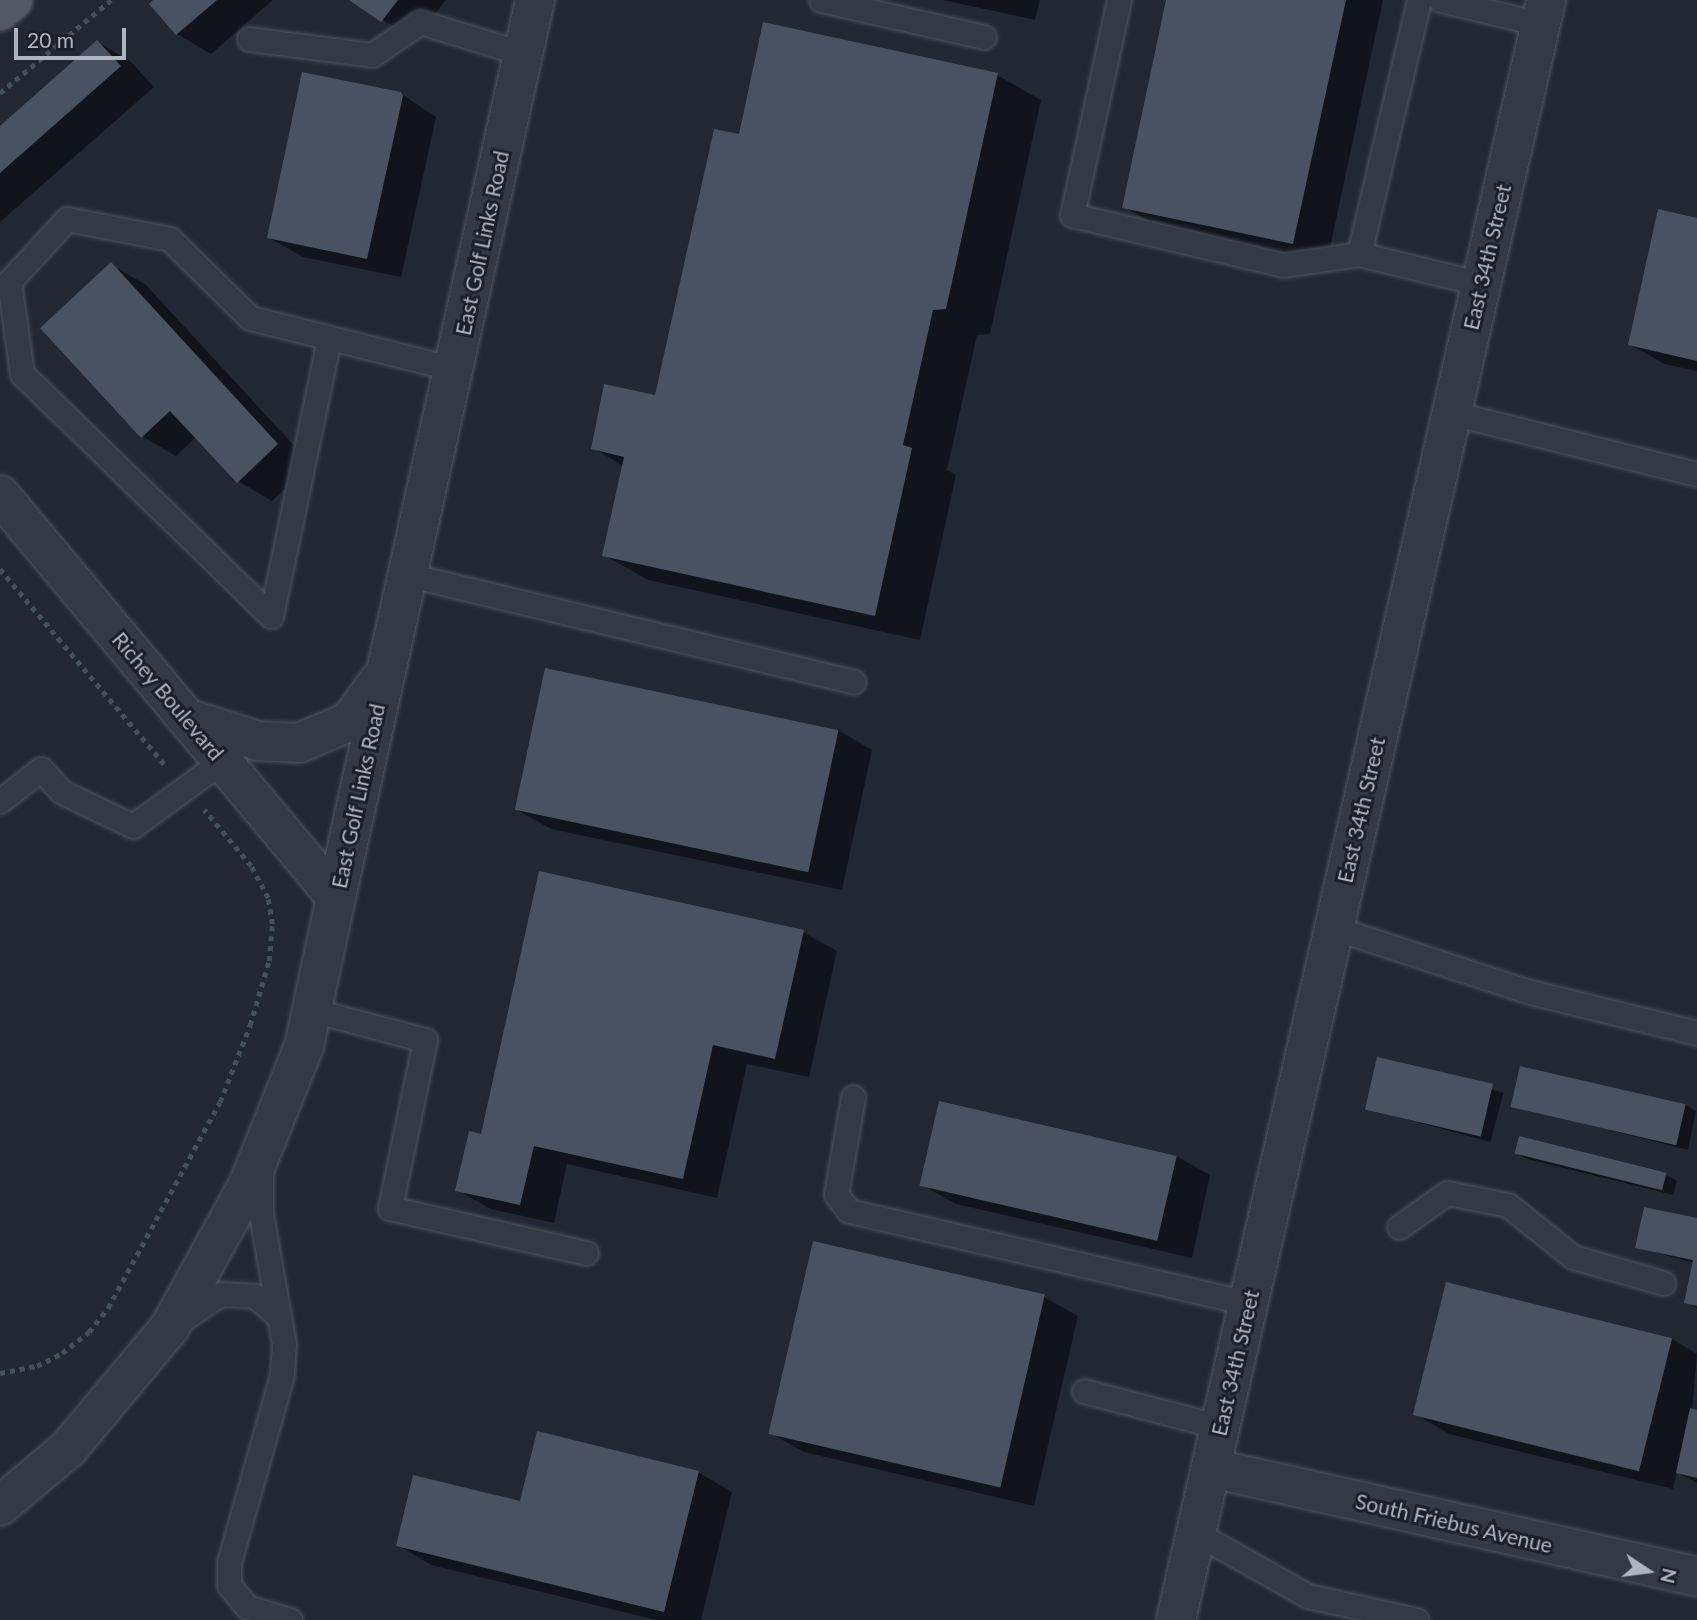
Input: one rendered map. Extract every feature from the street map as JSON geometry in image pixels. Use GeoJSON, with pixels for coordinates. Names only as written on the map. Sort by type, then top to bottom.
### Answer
{"type":"FeatureCollection","features":[{"type":"Feature","properties":{"kind":"main road"},"geometry":{"type":"LineString","coordinates":[[0,11],[13,0]]}},
{"type":"Feature","properties":{"kind":"street","name":"East Golf Links Road"},"geometry":{"type":"LineString","coordinates":[[0,1506],[69,1448],[170,1327],[261,1156],[304,1046],[535,0]]}},
{"type":"Feature","properties":{"kind":"street","name":"East 34th Street"},"geometry":{"type":"LineString","coordinates":[[1176,1620],[1544,12]]}},
{"type":"Feature","properties":{"kind":"street","name":"Richey Boulevard"},"geometry":{"type":"LineString","coordinates":[[0,495],[336,897]]}},
{"type":"Feature","properties":{"kind":"street"},"geometry":{"type":"LineString","coordinates":[[186,718],[258,741],[299,743],[349,722],[386,671]]}},
{"type":"Feature","properties":{"kind":"street","name":"South Friebus Avenue"},"geometry":{"type":"LineString","coordinates":[[1211,1468],[1697,1577]]}},
{"type":"Feature","properties":{"kind":"lane"},"geometry":{"type":"LineString","coordinates":[[821,0],[984,37]]}},
{"type":"Feature","properties":{"kind":"lane"},"geometry":{"type":"LineString","coordinates":[[1119,0],[1072,215],[1283,265],[1359,254],[1482,284]]}},
{"type":"Feature","properties":{"kind":"lane"},"geometry":{"type":"LineString","coordinates":[[1359,254],[1419,0]]}},
{"type":"Feature","properties":{"kind":"lane"},"geometry":{"type":"LineString","coordinates":[[1440,0],[1544,12]]}},
{"type":"Feature","properties":{"kind":"lane"},"geometry":{"type":"LineString","coordinates":[[249,39],[372,55],[420,22],[524,54]]}},
{"type":"Feature","properties":{"kind":"lane"},"geometry":{"type":"LineString","coordinates":[[329,339],[271,616],[22,374],[9,282],[67,219],[170,239],[250,318],[455,369]]}},
{"type":"Feature","properties":{"kind":"lane"},"geometry":{"type":"LineString","coordinates":[[1452,413],[1697,474]]}},
{"type":"Feature","properties":{"kind":"lane"},"geometry":{"type":"LineString","coordinates":[[409,575],[853,682]]}},
{"type":"Feature","properties":{"kind":"lane"},"geometry":{"type":"LineString","coordinates":[[0,801],[41,769],[62,792],[133,827],[222,761]]}},
{"type":"Feature","properties":{"kind":"lane"},"geometry":{"type":"LineString","coordinates":[[1334,928],[1530,992],[1697,1033]]}},
{"type":"Feature","properties":{"kind":"lane"},"geometry":{"type":"LineString","coordinates":[[312,1010],[425,1040],[390,1208],[586,1253]]}},
{"type":"Feature","properties":{"kind":"lane"},"geometry":{"type":"LineString","coordinates":[[853,1097],[835,1194],[849,1211],[1249,1303]]}},
{"type":"Feature","properties":{"kind":"lane"},"geometry":{"type":"LineString","coordinates":[[261,1156],[261,1214],[284,1344],[281,1385],[229,1562],[229,1585],[247,1607],[290,1620]]}},
{"type":"Feature","properties":{"kind":"lane"},"geometry":{"type":"LineString","coordinates":[[1399,1227],[1447,1193],[1508,1205],[1573,1257],[1663,1283]]}},
{"type":"Feature","properties":{"kind":"lane"},"geometry":{"type":"LineString","coordinates":[[170,1327],[220,1294],[255,1296],[277,1315]]}},
{"type":"Feature","properties":{"kind":"lane"},"geometry":{"type":"LineString","coordinates":[[1084,1391],[1220,1427]]}},
{"type":"Feature","properties":{"kind":"lane"},"geometry":{"type":"LineString","coordinates":[[1196,1533],[1308,1596],[1416,1620]]}},
{"type":"Feature","properties":{"kind":"path"},"geometry":{"type":"LineString","coordinates":[[0,93],[111,0]]}},
{"type":"Feature","properties":{"kind":"path"},"geometry":{"type":"LineString","coordinates":[[0,569],[135,731]]}},
{"type":"Feature","properties":{"kind":"path"},"geometry":{"type":"LineString","coordinates":[[0,1373],[37,1366],[62,1353],[89,1332],[108,1308],[220,1102],[250,1025],[269,961],[272,924],[268,898],[251,866],[213,820]]}},
{"type":"Feature","properties":{"kind":"building"},"geometry":{"type":"Polygon","coordinates":[[[153,0],[217,0],[176,35],[149,4],[153,0]]]}},
{"type":"Feature","properties":{"kind":"building"},"geometry":{"type":"Polygon","coordinates":[[[349,0],[398,0],[381,22],[349,0]]]}},
{"type":"Feature","properties":{"kind":"building"},"geometry":{"type":"Polygon","coordinates":[[[1166,0],[1346,0],[1293,244],[1122,208],[1166,0]]]}},
{"type":"Feature","properties":{"kind":"building"},"geometry":{"type":"Polygon","coordinates":[[[763,22],[998,73],[946,309],[933,310],[903,445],[912,448],[875,616],[602,556],[624,457],[591,449],[604,384],[655,395],[714,129],[739,134],[763,22]]]}},
{"type":"Feature","properties":{"kind":"building"},"geometry":{"type":"Polygon","coordinates":[[[97,40],[121,66],[0,173],[0,126],[97,40]]]}},
{"type":"Feature","properties":{"kind":"building"},"geometry":{"type":"Polygon","coordinates":[[[302,72],[401,92],[403,96],[367,259],[267,238],[302,72]]]}},
{"type":"Feature","properties":{"kind":"building"},"geometry":{"type":"Polygon","coordinates":[[[1658,209],[1697,218],[1697,361],[1628,345],[1658,209]]]}},
{"type":"Feature","properties":{"kind":"building"},"geometry":{"type":"Polygon","coordinates":[[[111,262],[278,444],[237,483],[170,411],[141,438],[40,328],[111,262]]]}},
{"type":"Feature","properties":{"kind":"building"},"geometry":{"type":"Polygon","coordinates":[[[545,668],[838,730],[808,872],[515,810],[545,668]]]}},
{"type":"Feature","properties":{"kind":"building"},"geometry":{"type":"Polygon","coordinates":[[[539,871],[804,930],[775,1059],[713,1045],[683,1179],[534,1146],[520,1205],[455,1191],[469,1131],[481,1134],[539,871]]]}},
{"type":"Feature","properties":{"kind":"building"},"geometry":{"type":"Polygon","coordinates":[[[1377,1057],[1493,1084],[1481,1136],[1365,1110],[1377,1057]]]}},
{"type":"Feature","properties":{"kind":"building"},"geometry":{"type":"Polygon","coordinates":[[[1520,1066],[1686,1104],[1676,1145],[1511,1107],[1520,1066]]]}},
{"type":"Feature","properties":{"kind":"building"},"geometry":{"type":"Polygon","coordinates":[[[939,1101],[1177,1156],[1157,1241],[919,1186],[939,1101]]]}},
{"type":"Feature","properties":{"kind":"building"},"geometry":{"type":"Polygon","coordinates":[[[1519,1136],[1666,1173],[1662,1190],[1515,1153],[1519,1136]]]}},
{"type":"Feature","properties":{"kind":"building"},"geometry":{"type":"Polygon","coordinates":[[[1644,1207],[1697,1218],[1697,1306],[1684,1303],[1693,1260],[1635,1248],[1644,1207]]]}},
{"type":"Feature","properties":{"kind":"building"},"geometry":{"type":"Polygon","coordinates":[[[813,1241],[1045,1295],[1000,1487],[768,1434],[813,1241]]]}},
{"type":"Feature","properties":{"kind":"building"},"geometry":{"type":"Polygon","coordinates":[[[1446,1282],[1672,1338],[1639,1471],[1413,1415],[1446,1282]]]}},
{"type":"Feature","properties":{"kind":"building"},"geometry":{"type":"Polygon","coordinates":[[[1690,1408],[1697,1410],[1697,1478],[1676,1473],[1690,1408]]]}},
{"type":"Feature","properties":{"kind":"building"},"geometry":{"type":"Polygon","coordinates":[[[537,1431],[699,1471],[664,1612],[396,1546],[413,1475],[520,1501],[537,1431]]]}}]}
